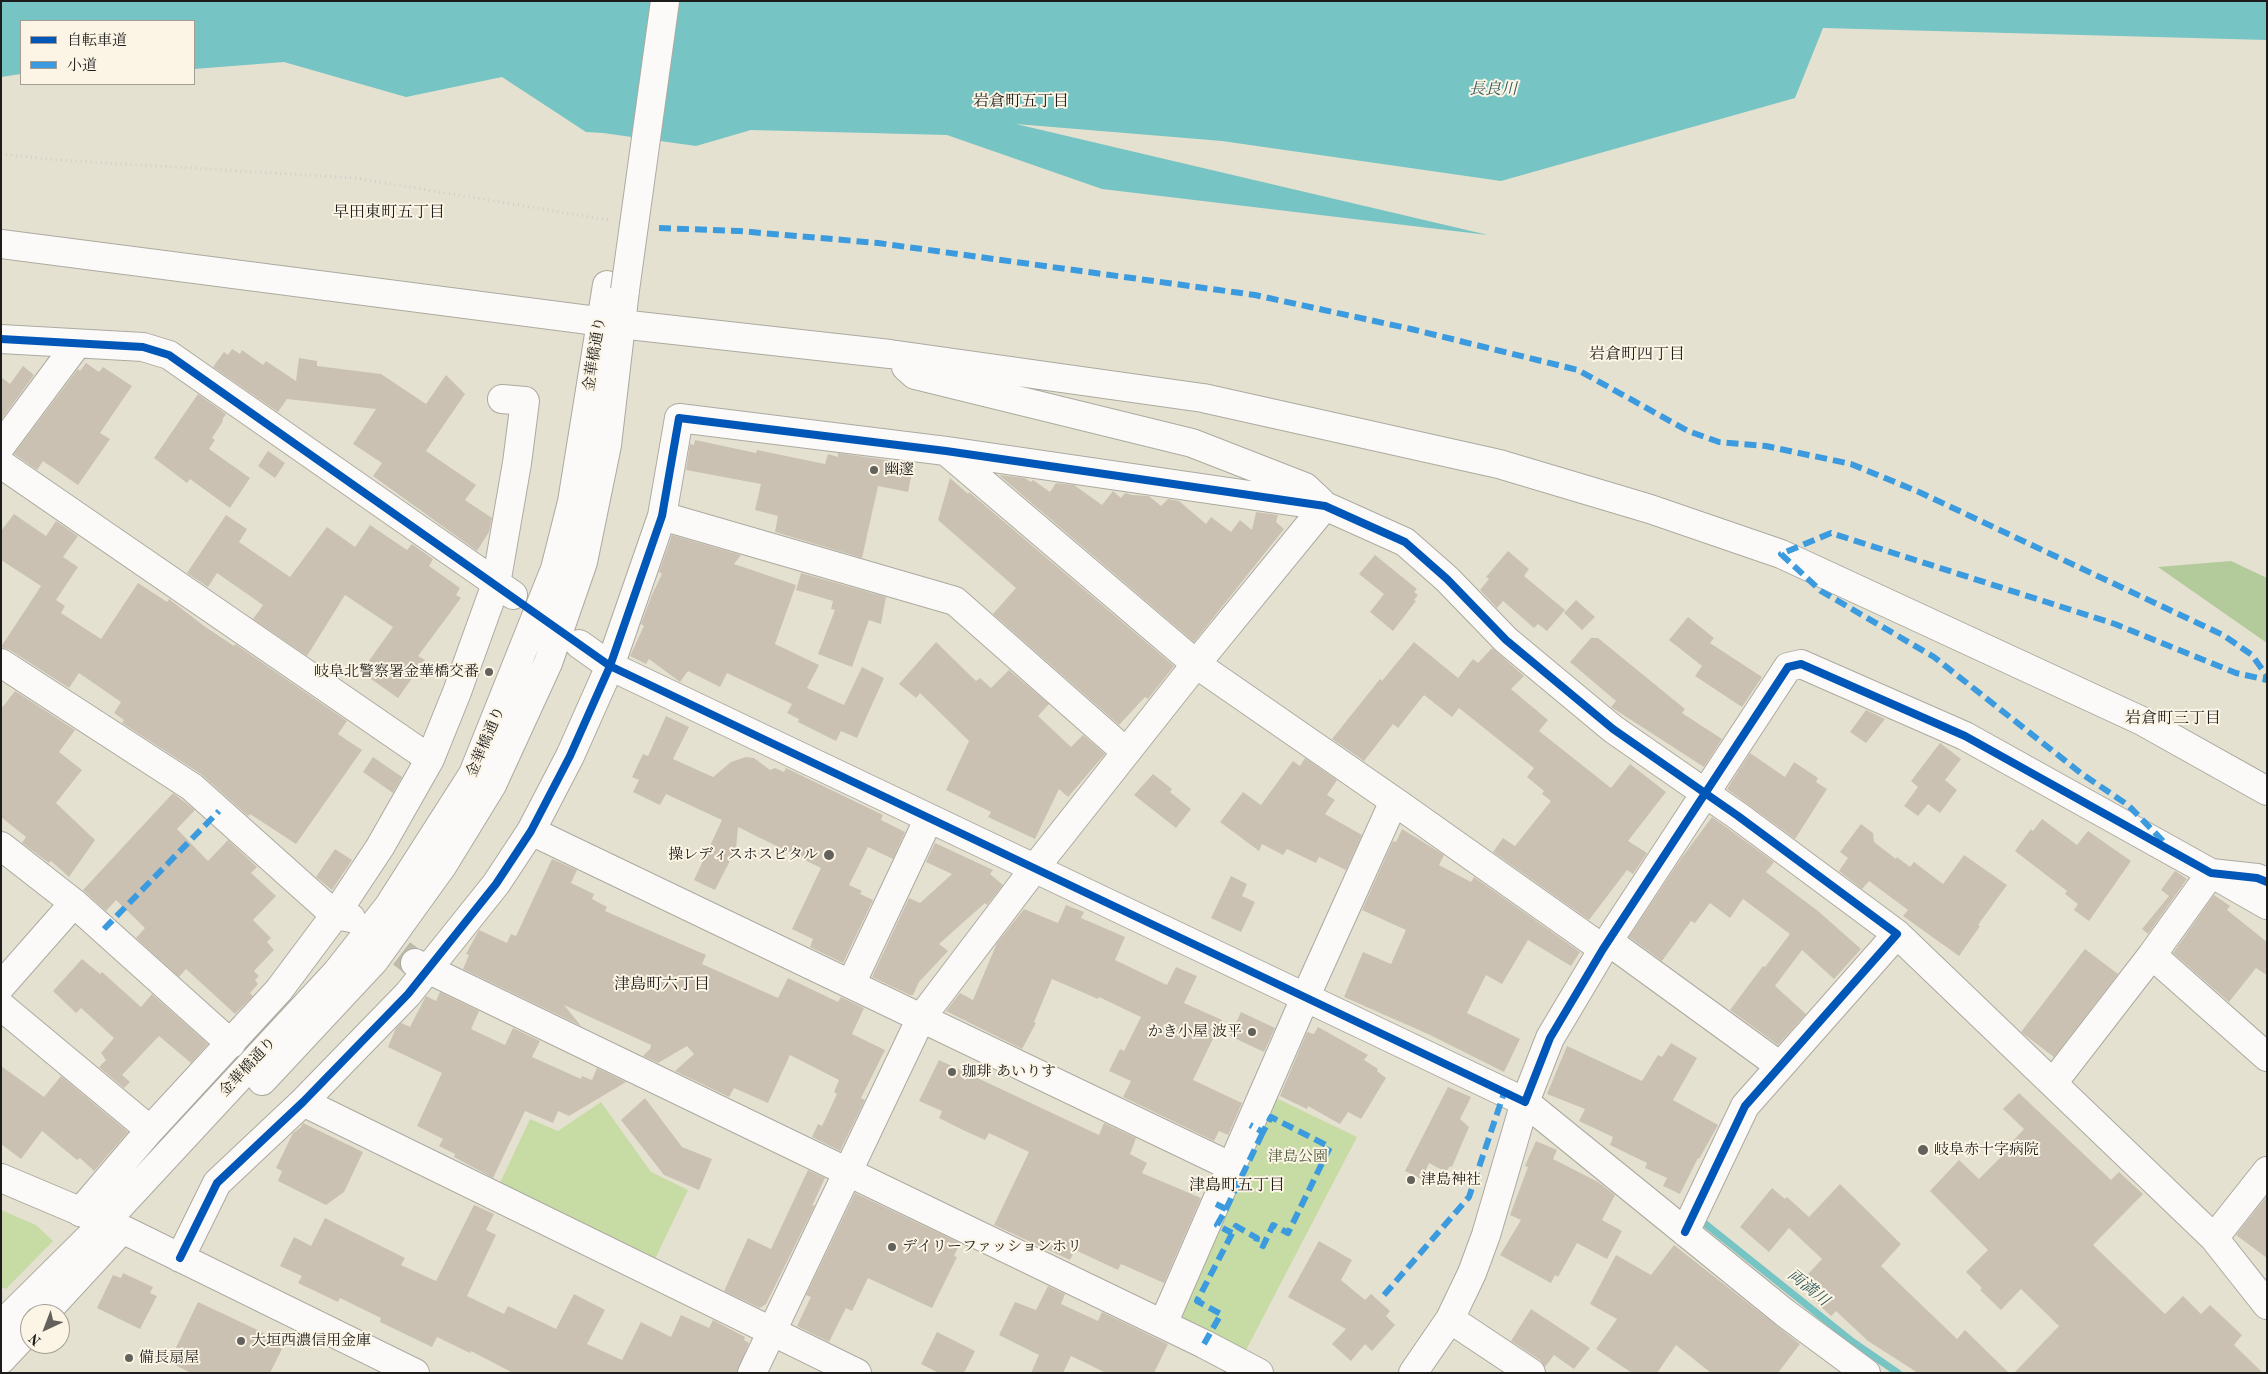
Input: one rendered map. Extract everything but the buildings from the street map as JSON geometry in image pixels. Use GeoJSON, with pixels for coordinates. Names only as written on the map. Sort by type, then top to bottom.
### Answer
{"type":"FeatureCollection","features":[{"type":"Feature","properties":{"kind":"street","name":"金華橋通り"},"geometry":{"type":"LineString","coordinates":[[616,288],[647,1]]}},
{"type":"Feature","properties":{"kind":"street","name":"金華橋通り"},"geometry":{"type":"LineString","coordinates":[[1,1325],[113,1226],[374,961],[443,865],[492,785],[548,663],[583,562],[606,445],[610,322],[665,1]]}},
{"type":"Feature","properties":{"kind":"street"},"geometry":{"type":"LineString","coordinates":[[1,244],[610,322],[890,354],[1203,398],[1499,464],[1650,509],[1781,554],[2142,722],[2267,791]]}},
{"type":"Feature","properties":{"kind":"street"},"geometry":{"type":"LineString","coordinates":[[1,339],[143,347],[169,355],[504,590]]}},
{"type":"Feature","properties":{"kind":"street"},"geometry":{"type":"LineString","coordinates":[[1,446],[77,344]]}},
{"type":"Feature","properties":{"kind":"street"},"geometry":{"type":"LineString","coordinates":[[890,354],[915,374],[1192,443],[1305,487],[1325,506]]}},
{"type":"Feature","properties":{"kind":"street"},"geometry":{"type":"LineString","coordinates":[[80,1212],[150,1130],[231,1044],[345,917],[380,847],[430,759],[457,692],[504,590],[525,401],[502,399]]}},
{"type":"Feature","properties":{"kind":"street"},"geometry":{"type":"LineString","coordinates":[[180,1258],[217,1183],[303,1102],[421,966],[496,884],[531,831],[570,756],[610,666],[662,516],[679,418],[946,451],[1325,506],[1404,542],[1447,579],[1506,640],[1613,729],[1738,816],[1898,934],[2214,1238],[2267,1305]]}},
{"type":"Feature","properties":{"kind":"street"},"geometry":{"type":"LineString","coordinates":[[946,451],[1196,664],[1780,1066]]}},
{"type":"Feature","properties":{"kind":"street"},"geometry":{"type":"LineString","coordinates":[[1,464],[430,759]]}},
{"type":"Feature","properties":{"kind":"street"},"geometry":{"type":"LineString","coordinates":[[752,1373],[921,1018],[1126,752],[1325,506]]}},
{"type":"Feature","properties":{"kind":"street"},"geometry":{"type":"LineString","coordinates":[[662,516],[955,601],[1126,752]]}},
{"type":"Feature","properties":{"kind":"street"},"geometry":{"type":"LineString","coordinates":[[579,644],[610,666],[1525,1102],[1785,1313],[1866,1373]]}},
{"type":"Feature","properties":{"kind":"street"},"geometry":{"type":"LineString","coordinates":[[1,663],[192,787],[345,917]]}},
{"type":"Feature","properties":{"kind":"street"},"geometry":{"type":"LineString","coordinates":[[1413,1373],[1450,1319],[1472,1273],[1486,1235],[1525,1102],[1550,1038],[1605,945],[1788,667],[1800,664],[1965,736],[2267,905]]}},
{"type":"Feature","properties":{"kind":"street"},"geometry":{"type":"LineString","coordinates":[[1164,1324],[1305,998],[1394,801]]}},
{"type":"Feature","properties":{"kind":"street"},"geometry":{"type":"LineString","coordinates":[[851,984],[929,818]]}},
{"type":"Feature","properties":{"kind":"street"},"geometry":{"type":"LineString","coordinates":[[531,831],[1232,1167]]}},
{"type":"Feature","properties":{"kind":"street"},"geometry":{"type":"LineString","coordinates":[[1,846],[74,903],[231,1044]]}},
{"type":"Feature","properties":{"kind":"street"},"geometry":{"type":"LineString","coordinates":[[2211,873],[2256,878],[2267,882]]}},
{"type":"Feature","properties":{"kind":"street"},"geometry":{"type":"LineString","coordinates":[[2053,1083],[2152,955],[2211,873]]}},
{"type":"Feature","properties":{"kind":"street"},"geometry":{"type":"LineString","coordinates":[[1,986],[74,903]]}},
{"type":"Feature","properties":{"kind":"street"},"geometry":{"type":"LineString","coordinates":[[1685,1232],[1745,1106],[1898,934]]}},
{"type":"Feature","properties":{"kind":"street"},"geometry":{"type":"LineString","coordinates":[[2152,955],[2267,1057]]}},
{"type":"Feature","properties":{"kind":"street"},"geometry":{"type":"LineString","coordinates":[[421,966],[1164,1324],[1259,1373]]}},
{"type":"Feature","properties":{"kind":"street"},"geometry":{"type":"LineString","coordinates":[[1,1006],[150,1130]]}},
{"type":"Feature","properties":{"kind":"street"},"geometry":{"type":"LineString","coordinates":[[303,1102],[857,1373]]}},
{"type":"Feature","properties":{"kind":"street"},"geometry":{"type":"LineString","coordinates":[[2214,1238],[2267,1171]]}},
{"type":"Feature","properties":{"kind":"street"},"geometry":{"type":"LineString","coordinates":[[1,1178],[113,1226],[415,1373]]}},
{"type":"Feature","properties":{"kind":"street","name":"金華橋通り"},"geometry":{"type":"LineString","coordinates":[[52,1304],[113,1226]]}},
{"type":"Feature","properties":{"kind":"street"},"geometry":{"type":"LineString","coordinates":[[1450,1319],[1531,1373]]}},
{"type":"Feature","properties":{"kind":"street"},"geometry":{"type":"LineString","coordinates":[[1,1360],[20,1340]]}},
{"type":"Feature","properties":{"kind":"path"},"geometry":{"type":"LineString","coordinates":[[1,154],[59,160],[355,178],[610,220]]}},
{"type":"Feature","properties":{"kind":"green space"},"geometry":{"type":"Polygon","coordinates":[[[2231,561],[2267,578],[2267,643],[2158,567],[2231,561]]]}},
{"type":"Feature","properties":{"kind":"green space","name":"津島公園"},"geometry":{"type":"Polygon","coordinates":[[[1276,1098],[1357,1137],[1245,1352],[1182,1321],[1180,1314],[1276,1098]]]}},
{"type":"Feature","properties":{"kind":"green space"},"geometry":{"type":"Polygon","coordinates":[[[601,1102],[651,1172],[688,1190],[655,1259],[500,1183],[530,1119],[558,1131],[601,1102]]]}},
{"type":"Feature","properties":{"kind":"green space"},"geometry":{"type":"Polygon","coordinates":[[[1,1210],[36,1225],[53,1241],[6,1289],[1,1287],[1,1210]]]}},
{"type":"Feature","properties":{"kind":"water","name":"長良川"},"geometry":{"type":"Polygon","coordinates":[[[1,1],[2267,1],[2267,40],[1823,28],[1795,98],[1501,181],[1222,141],[1016,124],[1488,235],[1102,189],[947,135],[751,130],[696,146],[586,132],[502,77],[406,97],[284,62],[195,69],[195,20],[20,20],[20,74],[1,77],[1,1]]]}},
{"type":"Feature","properties":{"kind":"waterway","name":"両満川"},"geometry":{"type":"LineString","coordinates":[[1703,1222],[1853,1342],[1898,1373]]}},
{"type":"Feature","properties":{"kind":"tunnel"},"geometry":{"type":"LineString","coordinates":[[368,928],[413,962]]}},
{"type":"Feature","properties":{"kind":"marked path"},"geometry":{"type":"LineString","coordinates":[[659,228],[739,231],[878,243],[1255,295],[1411,329],[1578,370],[1688,431],[1719,442],[1766,446],[1851,464],[1919,492],[2223,635],[2252,655],[2267,676]]}},
{"type":"Feature","properties":{"kind":"marked path"},"geometry":{"type":"LineString","coordinates":[[2163,841],[2128,805],[2082,774],[1934,657],[1821,591],[1781,554],[1831,533],[2115,624],[2236,673],[2267,680]]}},
{"type":"Feature","properties":{"kind":"marked path"},"geometry":{"type":"LineString","coordinates":[[104,929],[219,811]]}},
{"type":"Feature","properties":{"kind":"marked path"},"geometry":{"type":"LineString","coordinates":[[1384,1295],[1469,1197],[1504,1093]]}},
{"type":"Feature","properties":{"kind":"marked path"},"geometry":{"type":"LineString","coordinates":[[1204,1344],[1221,1314],[1197,1301],[1236,1226],[1257,1238],[1256,1242],[1263,1246],[1273,1225],[1288,1233],[1330,1147],[1271,1117],[1263,1132],[1250,1125]]}},
{"type":"Feature","properties":{"kind":"marked path"},"geometry":{"type":"LineString","coordinates":[[1226,1209],[1263,1132]]}},
{"type":"Feature","properties":{"kind":"marked path"},"geometry":{"type":"LineString","coordinates":[[1216,1204],[1226,1209],[1217,1225],[1232,1233]]}},
{"type":"Feature","properties":{"kind":"cycle path"},"geometry":{"type":"LineString","coordinates":[[1,339],[143,347],[169,355],[610,666],[1525,1102],[1550,1038],[1603,949],[1788,667],[1801,664],[1965,736],[2211,873],[2257,878],[2267,882]]}},
{"type":"Feature","properties":{"kind":"cycle path"},"geometry":{"type":"LineString","coordinates":[[180,1258],[217,1183],[303,1102],[408,994],[496,884],[531,831],[570,756],[610,666],[662,516],[679,418],[946,451],[1325,506],[1405,542],[1447,579],[1506,640],[1613,729],[1738,816],[1897,934],[1745,1106],[1685,1232]]}},
{"type":"Feature","properties":{"kind":"place","name":"幽邃"},"geometry":{"type":"Point","coordinates":[874,470]}},
{"type":"Feature","properties":{"kind":"place","name":"岐阜北警察署金華橋交番"},"geometry":{"type":"Point","coordinates":[489,672]}},
{"type":"Feature","properties":{"kind":"place","name":"操レディスホスピタル"},"geometry":{"type":"Point","coordinates":[829,855]}},
{"type":"Feature","properties":{"kind":"place","name":"かき小屋 波平"},"geometry":{"type":"Point","coordinates":[1252,1032]}},
{"type":"Feature","properties":{"kind":"place","name":"珈琲 あいりす"},"geometry":{"type":"Point","coordinates":[952,1072]}},
{"type":"Feature","properties":{"kind":"place","name":"岐阜赤十字病院"},"geometry":{"type":"Point","coordinates":[1923,1150]}},
{"type":"Feature","properties":{"kind":"place","name":"津島神社"},"geometry":{"type":"Point","coordinates":[1411,1180]}},
{"type":"Feature","properties":{"kind":"place","name":"デイリーファッションホリ"},"geometry":{"type":"Point","coordinates":[892,1247]}},
{"type":"Feature","properties":{"kind":"place","name":"大垣西濃信用金庫"},"geometry":{"type":"Point","coordinates":[241,1341]}},
{"type":"Feature","properties":{"kind":"place","name":"備長扇屋"},"geometry":{"type":"Point","coordinates":[129,1358]}},
{"type":"Feature","properties":{"kind":"district","name":"岩倉町五丁目"},"geometry":{"type":"Point","coordinates":[1021,102]}},
{"type":"Feature","properties":{"kind":"district","name":"早田東町五丁目"},"geometry":{"type":"Point","coordinates":[389,213]}},
{"type":"Feature","properties":{"kind":"district","name":"岩倉町四丁目"},"geometry":{"type":"Point","coordinates":[1637,355]}},
{"type":"Feature","properties":{"kind":"district","name":"岩倉町三丁目"},"geometry":{"type":"Point","coordinates":[2173,719]}},
{"type":"Feature","properties":{"kind":"district","name":"津島町六丁目"},"geometry":{"type":"Point","coordinates":[662,985]}},
{"type":"Feature","properties":{"kind":"district","name":"津島町五丁目"},"geometry":{"type":"Point","coordinates":[1237,1186]}}]}
